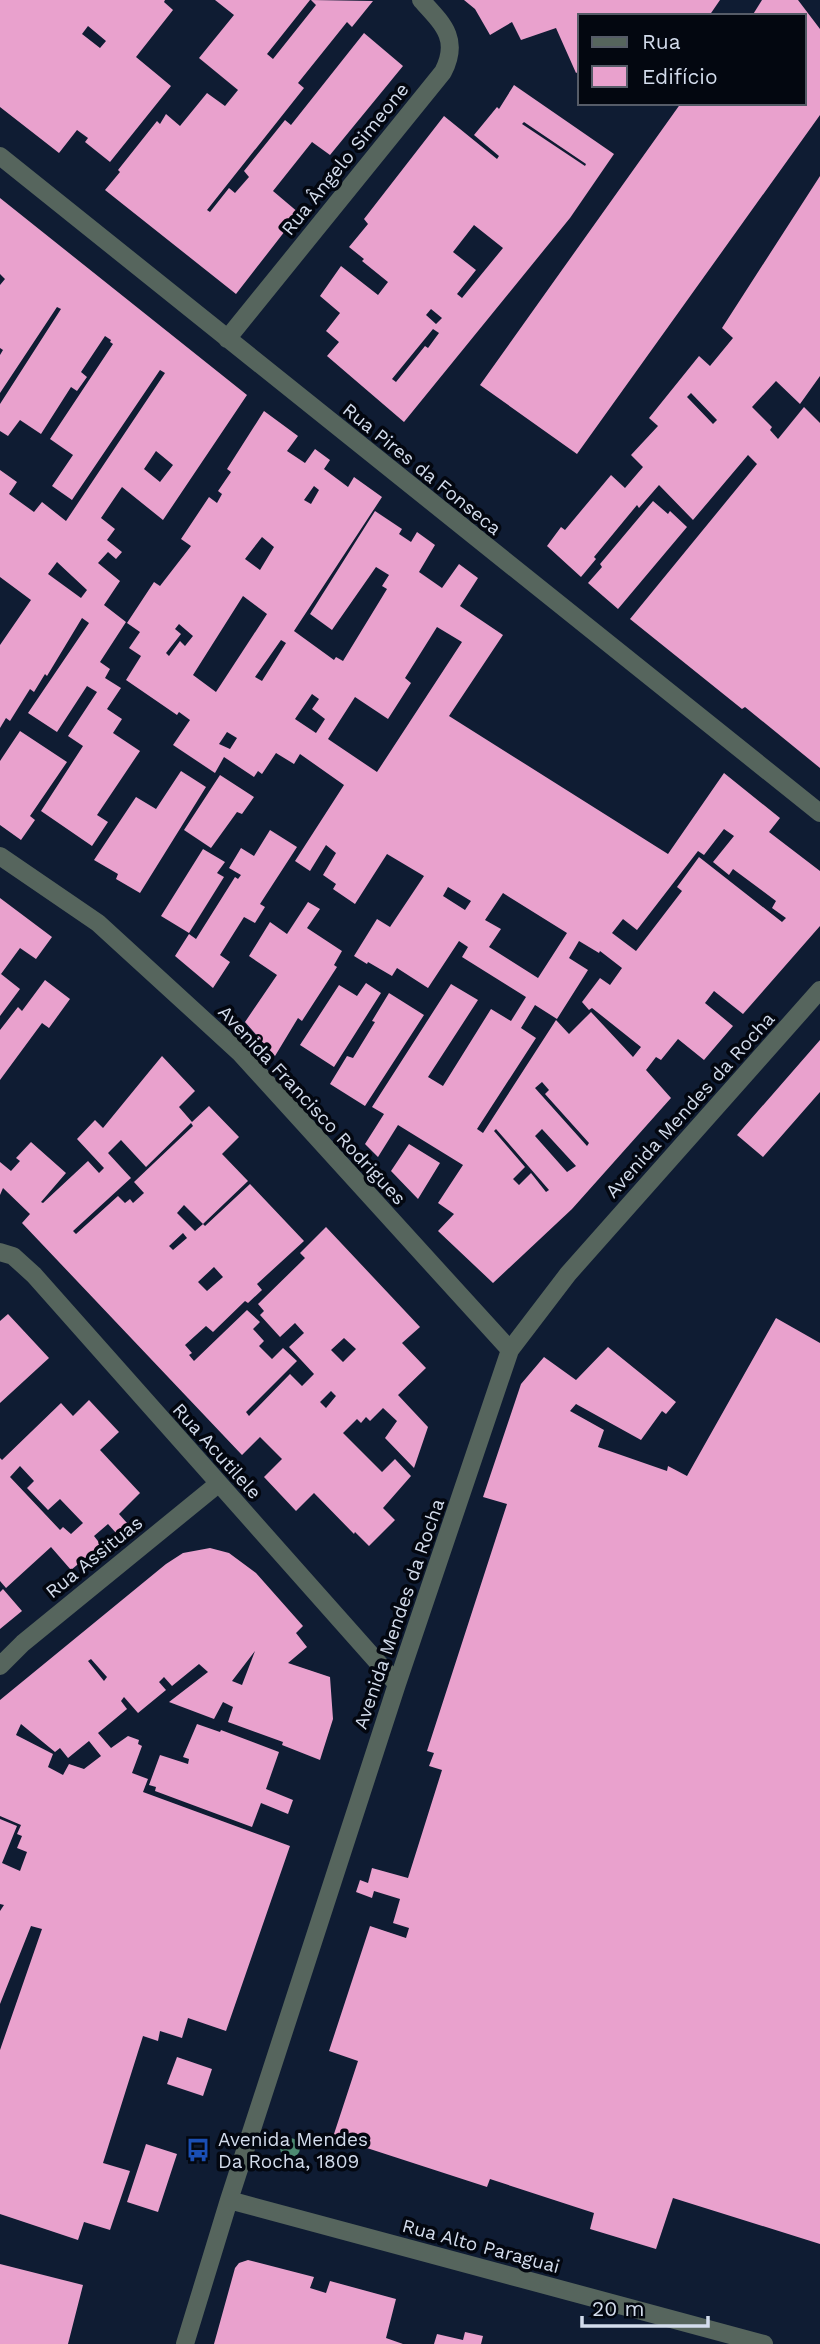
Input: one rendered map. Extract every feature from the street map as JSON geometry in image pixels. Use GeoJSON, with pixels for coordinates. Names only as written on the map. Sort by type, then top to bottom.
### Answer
{"type":"FeatureCollection","features":[{"type":"Feature","properties":{"kind":"street","name":"Rua Ângelo Simeone"},"geometry":{"type":"LineString","coordinates":[[227,339],[443,72],[450,58],[451,41],[441,21],[421,0]]}},
{"type":"Feature","properties":{"kind":"street","name":"Rua Pires da Fonseca"},"geometry":{"type":"LineString","coordinates":[[0,156],[820,813]]}},
{"type":"Feature","properties":{"kind":"street","name":"Avenida Francisco Rodrigues"},"geometry":{"type":"LineString","coordinates":[[0,856],[97,923],[239,1052],[510,1350]]}},
{"type":"Feature","properties":{"kind":"street","name":"Avenida Mendes da Rocha"},"geometry":{"type":"LineString","coordinates":[[185,2344],[229,2200],[397,1684],[510,1350],[568,1274],[820,990]]}},
{"type":"Feature","properties":{"kind":"street","name":"Rua Acutilele"},"geometry":{"type":"LineString","coordinates":[[0,1252],[13,1256],[34,1275],[397,1684]]}},
{"type":"Feature","properties":{"kind":"street","name":"Rua Assituas"},"geometry":{"type":"LineString","coordinates":[[0,1666],[23,1643],[218,1483]]}},
{"type":"Feature","properties":{"kind":"street","name":"Rua Alto Paraguai"},"geometry":{"type":"LineString","coordinates":[[229,2200],[764,2344]]}},
{"type":"Feature","properties":{"kind":"building"},"geometry":{"type":"Polygon","coordinates":[[[0,0],[165,0],[173,10],[136,57],[171,86],[110,162],[85,142],[88,138],[77,130],[59,153],[0,107],[0,0]],[[88,26],[82,34],[100,48],[106,41],[88,26]]]}},
{"type":"Feature","properties":{"kind":"building"},"geometry":{"type":"Polygon","coordinates":[[[215,0],[310,0],[267,54],[273,59],[316,5],[311,0],[373,1],[352,27],[347,22],[298,83],[304,88],[207,210],[210,212],[229,188],[235,193],[249,177],[244,171],[285,120],[291,125],[364,33],[403,66],[330,155],[312,142],[273,191],[299,213],[236,294],[105,190],[157,121],[160,124],[166,114],[180,126],[207,93],[225,106],[238,90],[199,58],[234,15],[215,0]]]}},
{"type":"Feature","properties":{"kind":"building"},"geometry":{"type":"Polygon","coordinates":[[[464,0],[720,0],[710,14],[578,14],[576,73],[556,28],[521,40],[512,22],[490,35],[475,9],[464,0]]]}},
{"type":"Feature","properties":{"kind":"building"},"geometry":{"type":"Polygon","coordinates":[[[762,0],[798,0],[820,29],[820,115],[577,454],[480,385],[680,105],[806,105],[806,14],[753,14],[762,0]]]}},
{"type":"Feature","properties":{"kind":"building"},"geometry":{"type":"Polygon","coordinates":[[[514,85],[614,154],[570,218],[404,422],[327,356],[339,342],[326,331],[340,313],[320,296],[341,266],[378,295],[388,282],[349,247],[368,224],[364,219],[444,116],[497,159],[499,156],[474,135],[497,107],[499,109],[514,85]],[[524,122],[522,124],[585,166],[586,164],[524,122]],[[474,225],[453,252],[476,270],[457,294],[462,298],[503,248],[474,225]],[[431,309],[426,315],[436,324],[442,318],[431,309]],[[433,329],[392,379],[396,382],[439,333],[433,329]]]}},
{"type":"Feature","properties":{"kind":"building"},"geometry":{"type":"Polygon","coordinates":[[[820,176],[820,376],[800,404],[776,381],[752,407],[772,427],[770,430],[778,439],[804,407],[820,423],[820,768],[630,619],[757,464],[748,455],[693,520],[659,485],[639,508],[637,505],[581,577],[547,546],[561,527],[565,530],[611,475],[625,488],[643,467],[631,455],[658,426],[649,418],[699,356],[710,366],[733,338],[722,328],[820,176]],[[691,393],[687,397],[713,424],[717,420],[691,393]]]}},
{"type":"Feature","properties":{"kind":"building"},"geometry":{"type":"Polygon","coordinates":[[[0,198],[247,395],[163,520],[122,487],[101,518],[115,529],[107,540],[122,552],[116,559],[108,552],[98,563],[120,581],[104,605],[126,622],[100,662],[110,669],[105,678],[121,688],[107,709],[122,719],[113,733],[140,751],[97,815],[108,822],[92,846],[41,811],[83,746],[68,736],[97,692],[87,686],[57,732],[28,713],[89,623],[82,618],[47,676],[45,674],[34,692],[30,689],[10,721],[6,718],[0,728],[0,645],[31,600],[0,577],[0,470],[17,482],[9,494],[34,512],[42,502],[66,521],[165,373],[160,370],[72,500],[52,486],[73,455],[50,439],[113,344],[105,336],[81,372],[87,377],[77,391],[71,387],[41,434],[20,420],[8,436],[0,431],[0,404],[61,309],[57,307],[0,393],[0,355],[3,350],[0,348],[0,285],[5,279],[0,274],[0,198]],[[156,451],[144,469],[160,482],[173,465],[156,451]],[[57,562],[48,574],[81,598],[87,590],[57,562]]]}},
{"type":"Feature","properties":{"kind":"building"},"geometry":{"type":"Polygon","coordinates":[[[264,411],[298,436],[287,451],[305,463],[315,449],[330,460],[324,469],[348,487],[354,477],[382,497],[294,631],[334,660],[336,657],[343,661],[387,589],[382,586],[389,575],[376,567],[332,630],[310,614],[375,511],[402,529],[399,534],[411,542],[417,532],[435,545],[419,572],[442,588],[459,564],[478,578],[460,606],[503,635],[449,716],[668,854],[724,773],[780,818],[769,832],[820,871],[820,926],[743,1014],[714,991],[705,1003],[733,1026],[704,1060],[678,1039],[661,1060],[656,1057],[646,1070],[671,1098],[572,1209],[493,1283],[438,1231],[454,1214],[438,1203],[463,1165],[398,1125],[378,1157],[365,1144],[384,1114],[372,1107],[451,984],[478,1000],[428,1077],[443,1086],[491,1009],[511,1021],[526,997],[462,957],[468,947],[459,941],[428,988],[397,968],[392,976],[354,956],[377,919],[390,927],[424,876],[387,854],[355,904],[333,889],[336,884],[323,875],[336,853],[326,845],[310,871],[295,861],[344,785],[300,754],[294,764],[276,753],[262,774],[258,771],[254,777],[224,757],[215,773],[173,745],[190,720],[179,712],[177,715],[126,680],[141,656],[129,648],[140,632],[127,623],[154,582],[160,586],[191,546],[181,539],[209,497],[217,503],[222,494],[218,491],[231,472],[227,469],[264,411]],[[314,486],[304,500],[311,504],[319,490],[314,486]],[[262,537],[245,559],[260,570],[274,547],[262,537]],[[243,596],[193,675],[216,692],[267,614],[243,596]],[[179,624],[175,629],[181,634],[166,653],[169,656],[180,641],[185,646],[193,636],[179,624]],[[437,627],[405,678],[411,683],[388,719],[355,697],[328,739],[377,772],[462,642],[437,627]],[[281,640],[255,677],[262,681],[286,643],[281,640]],[[312,694],[295,719],[316,733],[325,719],[312,709],[319,699],[312,694]],[[227,732],[219,744],[230,749],[237,738],[227,732]],[[724,829],[704,855],[698,851],[637,930],[623,919],[612,933],[636,951],[682,891],[677,887],[699,857],[782,922],[786,918],[772,908],[776,901],[733,869],[729,875],[713,862],[734,836],[724,829]],[[448,887],[443,896],[465,910],[471,901],[448,887]],[[503,893],[485,920],[501,929],[489,947],[538,978],[567,933],[503,893]],[[579,941],[569,958],[588,970],[557,1019],[535,1005],[521,1028],[536,1038],[477,1129],[483,1133],[556,1020],[569,1034],[591,1012],[633,1057],[641,1047],[592,1008],[589,1010],[582,1002],[600,978],[610,985],[622,968],[600,951],[599,953],[579,941]],[[542,1082],[535,1088],[587,1146],[589,1143],[545,1094],[549,1090],[542,1082]],[[496,1129],[494,1131],[525,1167],[513,1179],[519,1185],[531,1173],[546,1192],[549,1190],[496,1129]],[[542,1129],[535,1136],[567,1172],[576,1166],[542,1129]]]}},
{"type":"Feature","properties":{"kind":"building"},"geometry":{"type":"Polygon","coordinates":[[[653,501],[668,514],[670,511],[687,527],[618,609],[588,583],[602,567],[600,564],[653,501]]]}},
{"type":"Feature","properties":{"kind":"building"},"geometry":{"type":"Polygon","coordinates":[[[20,731],[67,762],[30,816],[35,820],[21,840],[0,825],[0,761],[20,731]]]}},
{"type":"Feature","properties":{"kind":"building"},"geometry":{"type":"Polygon","coordinates":[[[181,771],[206,787],[140,893],[116,879],[118,874],[94,860],[136,797],[156,809],[181,771]]]}},
{"type":"Feature","properties":{"kind":"building"},"geometry":{"type":"Polygon","coordinates":[[[220,775],[254,797],[242,814],[237,812],[211,848],[184,830],[220,775]]]}},
{"type":"Feature","properties":{"kind":"building"},"geometry":{"type":"Polygon","coordinates":[[[270,830],[297,847],[260,904],[265,907],[255,923],[244,917],[220,955],[230,962],[213,988],[175,956],[189,934],[196,939],[235,877],[238,879],[241,875],[229,868],[241,848],[254,856],[270,830]]]}},
{"type":"Feature","properties":{"kind":"building"},"geometry":{"type":"Polygon","coordinates":[[[203,849],[225,862],[217,873],[224,877],[189,933],[161,916],[203,849]]]}},
{"type":"Feature","properties":{"kind":"building"},"geometry":{"type":"Polygon","coordinates":[[[0,898],[52,937],[36,959],[20,948],[1,974],[20,989],[0,1016],[0,898]]]}},
{"type":"Feature","properties":{"kind":"building"},"geometry":{"type":"Polygon","coordinates":[[[308,902],[320,909],[307,928],[342,951],[334,965],[337,967],[302,1021],[298,1018],[275,1056],[245,1022],[277,975],[249,956],[270,922],[287,934],[308,902]]]}},
{"type":"Feature","properties":{"kind":"building"},"geometry":{"type":"Polygon","coordinates":[[[45,980],[70,999],[49,1028],[42,1023],[0,1080],[0,1030],[18,1007],[22,1011],[45,980]]]}},
{"type":"Feature","properties":{"kind":"building"},"geometry":{"type":"Polygon","coordinates":[[[366,983],[381,993],[334,1067],[300,1045],[339,985],[357,996],[366,983]]]}},
{"type":"Feature","properties":{"kind":"building"},"geometry":{"type":"Polygon","coordinates":[[[389,993],[424,1015],[365,1106],[330,1084],[347,1056],[353,1058],[389,993]]]}},
{"type":"Feature","properties":{"kind":"building"},"geometry":{"type":"Polygon","coordinates":[[[820,1040],[820,1092],[763,1157],[737,1135],[820,1040]]]}},
{"type":"Feature","properties":{"kind":"building"},"geometry":{"type":"Polygon","coordinates":[[[162,1056],[195,1091],[179,1107],[192,1122],[209,1106],[239,1137],[222,1154],[248,1181],[203,1224],[205,1226],[250,1184],[304,1241],[257,1284],[262,1290],[248,1303],[245,1301],[213,1332],[206,1326],[185,1345],[192,1353],[189,1355],[194,1361],[247,1310],[260,1322],[253,1329],[264,1341],[259,1346],[272,1359],[283,1348],[297,1361],[246,1412],[249,1416],[290,1374],[302,1386],[314,1374],[289,1347],[304,1333],[295,1323],[280,1337],[260,1315],[264,1311],[258,1304],[305,1258],[300,1253],[326,1227],[420,1327],[402,1343],[426,1368],[398,1395],[428,1427],[414,1468],[385,1438],[397,1421],[383,1408],[370,1421],[366,1417],[361,1423],[357,1419],[343,1433],[382,1472],[395,1459],[411,1476],[383,1508],[395,1520],[369,1546],[314,1493],[296,1511],[264,1477],[282,1459],[260,1437],[242,1455],[22,1223],[30,1214],[3,1188],[0,1195],[0,1162],[11,1171],[20,1161],[16,1158],[31,1142],[66,1173],[41,1202],[43,1203],[88,1161],[99,1173],[104,1168],[77,1139],[95,1120],[103,1128],[162,1056]],[[191,1123],[146,1167],[121,1140],[108,1153],[131,1178],[73,1231],[76,1234],[118,1196],[125,1203],[130,1199],[133,1203],[144,1193],[134,1182],[193,1126],[191,1123]],[[184,1205],[177,1213],[195,1231],[203,1224],[184,1205]],[[183,1233],[169,1246],[173,1250],[187,1238],[183,1233]],[[214,1267],[198,1282],[207,1291],[223,1277],[214,1267]],[[344,1338],[331,1350],[343,1362],[356,1349],[344,1338]],[[331,1391],[320,1402],[326,1408],[336,1396],[331,1391]]]}},
{"type":"Feature","properties":{"kind":"building"},"geometry":{"type":"Polygon","coordinates":[[[409,1144],[440,1163],[418,1199],[391,1171],[409,1144]]]}},
{"type":"Feature","properties":{"kind":"building"},"geometry":{"type":"Polygon","coordinates":[[[8,1314],[49,1358],[0,1403],[0,1321],[8,1314]]]}},
{"type":"Feature","properties":{"kind":"building"},"geometry":{"type":"Polygon","coordinates":[[[776,1318],[820,1343],[820,2244],[673,2198],[656,2249],[590,2229],[594,2213],[490,2179],[487,2187],[333,2137],[358,2061],[329,2051],[370,1926],[406,1938],[409,1928],[393,1923],[400,1899],[374,1891],[372,1898],[356,1892],[360,1880],[368,1883],[372,1868],[408,1878],[442,1770],[429,1766],[434,1753],[427,1751],[507,1504],[483,1497],[521,1384],[544,1357],[576,1380],[608,1347],[676,1402],[666,1414],[662,1411],[641,1440],[576,1404],[570,1411],[604,1430],[598,1447],[667,1471],[668,1466],[687,1476],[776,1318]]]}},
{"type":"Feature","properties":{"kind":"building"},"geometry":{"type":"Polygon","coordinates":[[[89,1400],[119,1432],[100,1450],[140,1493],[119,1514],[127,1523],[116,1533],[108,1524],[94,1536],[101,1545],[71,1570],[51,1547],[6,1588],[0,1581],[0,1458],[2,1460],[61,1403],[73,1416],[89,1400]],[[20,1466],[10,1477],[60,1530],[63,1527],[71,1534],[83,1523],[60,1499],[48,1510],[27,1488],[34,1481],[20,1466]]]}},
{"type":"Feature","properties":{"kind":"building"},"geometry":{"type":"Polygon","coordinates":[[[210,1548],[229,1553],[256,1573],[303,1626],[296,1633],[307,1647],[288,1663],[330,1677],[333,1719],[320,1760],[282,1745],[283,1742],[228,1722],[233,1707],[223,1702],[214,1719],[169,1702],[208,1672],[199,1664],[172,1686],[164,1677],[159,1682],[166,1690],[138,1713],[124,1697],[121,1701],[127,1709],[98,1733],[111,1748],[128,1736],[139,1740],[138,1744],[142,1746],[132,1773],[148,1779],[143,1792],[290,1846],[226,2031],[188,2018],[182,2038],[160,2031],[158,2041],[143,2036],[103,2163],[130,2171],[110,2230],[84,2222],[78,2240],[0,2214],[0,2050],[42,1929],[31,1926],[0,2004],[0,1911],[4,1905],[0,1904],[0,1819],[17,1826],[2,1863],[20,1871],[27,1852],[17,1848],[22,1836],[17,1834],[21,1825],[0,1816],[0,1700],[183,1553],[210,1548]],[[255,1651],[232,1681],[242,1685],[255,1651]],[[91,1659],[88,1661],[104,1681],[107,1677],[91,1659]],[[21,1724],[16,1735],[53,1754],[48,1767],[63,1775],[69,1764],[84,1769],[101,1756],[89,1741],[68,1758],[60,1748],[55,1752],[21,1724]]]}},
{"type":"Feature","properties":{"kind":"building"},"geometry":{"type":"Polygon","coordinates":[[[3,1589],[22,1611],[0,1629],[0,1592],[3,1589]]]}},
{"type":"Feature","properties":{"kind":"building"},"geometry":{"type":"Polygon","coordinates":[[[197,1724],[279,1752],[266,1789],[293,1800],[288,1814],[261,1803],[252,1827],[155,1791],[156,1787],[149,1785],[160,1755],[188,1764],[189,1759],[183,1757],[197,1724]]]}},
{"type":"Feature","properties":{"kind":"building"},"geometry":{"type":"Polygon","coordinates":[[[177,2057],[212,2069],[203,2096],[167,2084],[177,2057]]]}},
{"type":"Feature","properties":{"kind":"building"},"geometry":{"type":"Polygon","coordinates":[[[146,2144],[177,2154],[158,2212],[127,2202],[146,2144]]]}},
{"type":"Feature","properties":{"kind":"building"},"geometry":{"type":"Polygon","coordinates":[[[248,2260],[314,2277],[310,2288],[326,2293],[330,2281],[396,2299],[386,2338],[403,2344],[214,2344],[235,2268],[239,2263],[248,2260]]]}},
{"type":"Feature","properties":{"kind":"building"},"geometry":{"type":"Polygon","coordinates":[[[0,2264],[83,2285],[68,2344],[0,2344],[0,2264]]]}},
{"type":"Feature","properties":{"kind":"building"},"geometry":{"type":"Polygon","coordinates":[[[465,2332],[483,2336],[481,2344],[434,2344],[437,2334],[463,2340],[465,2332]]]}},
{"type":"Feature","properties":{"kind":"place","name":"Avenida Mendes Da Rocha, 1809"},"geometry":{"type":"Point","coordinates":[198,2150]}}]}
